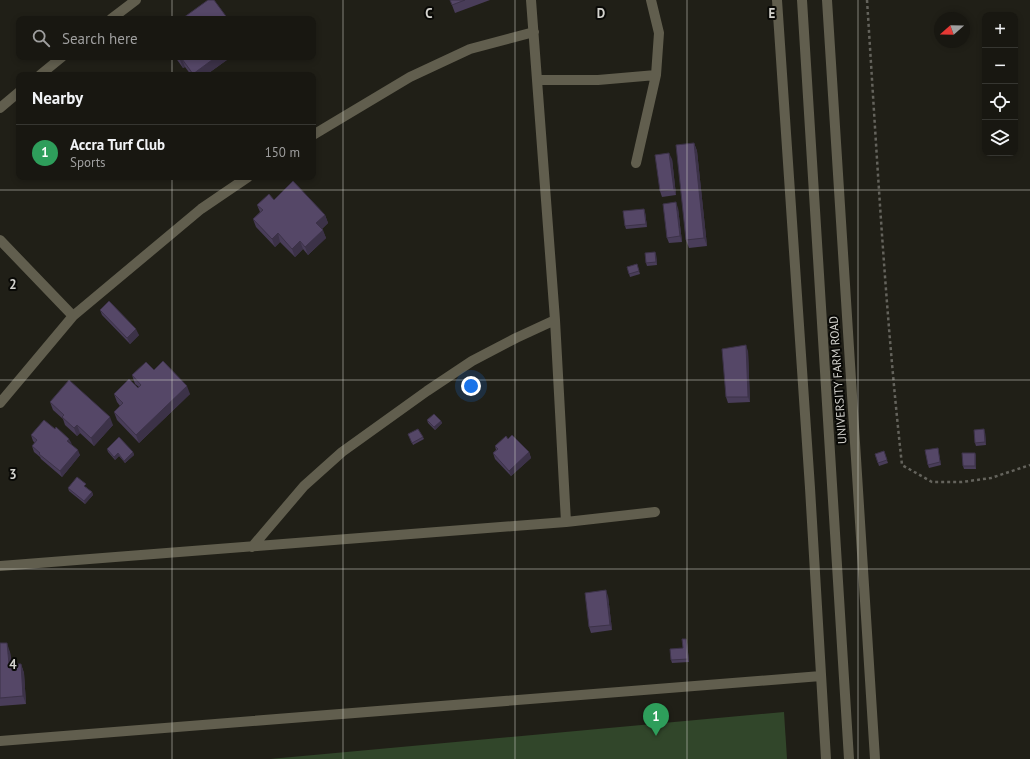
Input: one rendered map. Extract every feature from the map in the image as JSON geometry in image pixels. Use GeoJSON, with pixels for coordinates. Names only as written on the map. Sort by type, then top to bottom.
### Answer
{"type":"FeatureCollection","features":[{"type":"Feature","properties":{"kind":"street"},"geometry":{"type":"LineString","coordinates":[[115,16],[136,0]]}},
{"type":"Feature","properties":{"kind":"street"},"geometry":{"type":"LineString","coordinates":[[531,0],[555,320],[566,522]]}},
{"type":"Feature","properties":{"kind":"street"},"geometry":{"type":"LineString","coordinates":[[636,163],[656,75],[659,33],[651,0]]}},
{"type":"Feature","properties":{"kind":"street"},"geometry":{"type":"LineString","coordinates":[[777,0],[826,759]]}},
{"type":"Feature","properties":{"kind":"street","name":"UNIVERSITY FARM ROAD"},"geometry":{"type":"LineString","coordinates":[[802,0],[849,759]]}},
{"type":"Feature","properties":{"kind":"street","name":"UNIVERSITY FARM ROAD"},"geometry":{"type":"LineString","coordinates":[[827,0],[875,759]]}},
{"type":"Feature","properties":{"kind":"street"},"geometry":{"type":"LineString","coordinates":[[316,132],[410,77],[470,49],[534,32]]}},
{"type":"Feature","properties":{"kind":"street"},"geometry":{"type":"LineString","coordinates":[[44,72],[58,60]]}},
{"type":"Feature","properties":{"kind":"street"},"geometry":{"type":"LineString","coordinates":[[538,80],[598,80],[656,75]]}},
{"type":"Feature","properties":{"kind":"street"},"geometry":{"type":"LineString","coordinates":[[0,108],[16,95]]}},
{"type":"Feature","properties":{"kind":"street"},"geometry":{"type":"LineString","coordinates":[[0,403],[73,316],[201,209],[244,180]]}},
{"type":"Feature","properties":{"kind":"street"},"geometry":{"type":"LineString","coordinates":[[0,240],[73,316]]}},
{"type":"Feature","properties":{"kind":"street"},"geometry":{"type":"LineString","coordinates":[[252,547],[304,486],[342,452],[427,391],[472,361],[555,320]]}},
{"type":"Feature","properties":{"kind":"street"},"geometry":{"type":"LineString","coordinates":[[0,566],[566,522],[655,512]]}},
{"type":"Feature","properties":{"kind":"street"},"geometry":{"type":"LineString","coordinates":[[0,741],[821,676]]}},
{"type":"Feature","properties":{"kind":"path"},"geometry":{"type":"LineString","coordinates":[[867,0],[878,179],[902,465],[932,482],[962,482],[991,478],[1030,464]]}},
{"type":"Feature","properties":{"kind":"green space"},"geometry":{"type":"Polygon","coordinates":[[[784,712],[787,759],[270,759],[784,712]]]}},
{"type":"Feature","properties":{"kind":"building"},"geometry":{"type":"Polygon","coordinates":[[[208,0],[214,0],[226,16],[186,16],[208,0]]]}},
{"type":"Feature","properties":{"kind":"building"},"geometry":{"type":"Polygon","coordinates":[[[450,0],[465,0],[452,5],[450,0]]]}},
{"type":"Feature","properties":{"kind":"building"},"geometry":{"type":"Polygon","coordinates":[[[183,60],[212,60],[196,72],[192,72],[183,60]]]}},
{"type":"Feature","properties":{"kind":"building"},"geometry":{"type":"Polygon","coordinates":[[[694,143],[704,238],[686,240],[676,145],[694,143]]]}},
{"type":"Feature","properties":{"kind":"building"},"geometry":{"type":"Polygon","coordinates":[[[669,153],[674,190],[660,191],[655,155],[669,153]]]}},
{"type":"Feature","properties":{"kind":"building"},"geometry":{"type":"Polygon","coordinates":[[[293,181],[325,215],[316,223],[323,230],[305,247],[300,241],[292,249],[278,233],[272,239],[253,219],[263,210],[257,205],[269,194],[274,200],[293,181]]]}},
{"type":"Feature","properties":{"kind":"building"},"geometry":{"type":"Polygon","coordinates":[[[676,202],[680,236],[667,238],[663,204],[676,202]]]}},
{"type":"Feature","properties":{"kind":"building"},"geometry":{"type":"Polygon","coordinates":[[[644,209],[646,224],[625,226],[623,211],[644,209]]]}},
{"type":"Feature","properties":{"kind":"building"},"geometry":{"type":"Polygon","coordinates":[[[655,252],[656,262],[646,263],[645,253],[655,252]]]}},
{"type":"Feature","properties":{"kind":"building"},"geometry":{"type":"Polygon","coordinates":[[[637,264],[639,271],[629,274],[627,267],[637,264]]]}},
{"type":"Feature","properties":{"kind":"building"},"geometry":{"type":"Polygon","coordinates":[[[109,301],[136,329],[127,338],[100,310],[109,301]]]}},
{"type":"Feature","properties":{"kind":"building"},"geometry":{"type":"Polygon","coordinates":[[[746,345],[748,397],[726,397],[722,349],[746,345]]]}},
{"type":"Feature","properties":{"kind":"building"},"geometry":{"type":"Polygon","coordinates":[[[163,361],[187,386],[136,435],[114,412],[123,403],[114,394],[129,379],[138,388],[141,385],[132,375],[146,362],[154,370],[163,361]]]}},
{"type":"Feature","properties":{"kind":"building"},"geometry":{"type":"Polygon","coordinates":[[[69,380],[110,417],[91,438],[77,425],[74,428],[62,417],[64,415],[50,402],[69,380]]]}},
{"type":"Feature","properties":{"kind":"building"},"geometry":{"type":"Polygon","coordinates":[[[434,414],[441,421],[434,427],[427,420],[434,414]]]}},
{"type":"Feature","properties":{"kind":"building"},"geometry":{"type":"Polygon","coordinates":[[[44,420],[55,429],[56,427],[69,439],[67,441],[78,450],[60,471],[39,454],[40,453],[32,446],[37,440],[31,435],[44,420]]]}},
{"type":"Feature","properties":{"kind":"building"},"geometry":{"type":"Polygon","coordinates":[[[418,429],[423,437],[412,443],[408,434],[418,429]]]}},
{"type":"Feature","properties":{"kind":"building"},"geometry":{"type":"Polygon","coordinates":[[[984,429],[985,442],[975,443],[974,430],[984,429]]]}},
{"type":"Feature","properties":{"kind":"building"},"geometry":{"type":"Polygon","coordinates":[[[512,435],[529,452],[509,471],[493,453],[498,449],[495,446],[506,436],[508,439],[512,435]]]}},
{"type":"Feature","properties":{"kind":"building"},"geometry":{"type":"Polygon","coordinates":[[[119,437],[133,452],[124,461],[118,453],[114,457],[107,449],[119,437]]]}},
{"type":"Feature","properties":{"kind":"building"},"geometry":{"type":"Polygon","coordinates":[[[938,448],[940,462],[928,465],[925,450],[938,448]]]}},
{"type":"Feature","properties":{"kind":"building"},"geometry":{"type":"Polygon","coordinates":[[[884,451],[887,460],[878,463],[875,454],[884,451]]]}},
{"type":"Feature","properties":{"kind":"building"},"geometry":{"type":"Polygon","coordinates":[[[962,453],[975,453],[975,466],[963,466],[962,453]]]}},
{"type":"Feature","properties":{"kind":"building"},"geometry":{"type":"Polygon","coordinates":[[[77,477],[86,484],[84,486],[92,492],[84,501],[68,488],[77,477]]]}},
{"type":"Feature","properties":{"kind":"building"},"geometry":{"type":"Polygon","coordinates":[[[606,590],[610,625],[589,627],[585,593],[606,590]]]}},
{"type":"Feature","properties":{"kind":"building"},"geometry":{"type":"Polygon","coordinates":[[[682,639],[686,639],[688,659],[671,660],[670,649],[683,648],[682,639]]]}},
{"type":"Feature","properties":{"kind":"building"},"geometry":{"type":"Polygon","coordinates":[[[0,643],[7,643],[9,664],[21,664],[23,696],[0,698],[0,643]]]}},
{"type":"Feature","properties":{"kind":"place","name":"Accra Turf Club"},"geometry":{"type":"Point","coordinates":[656,736]}}]}
